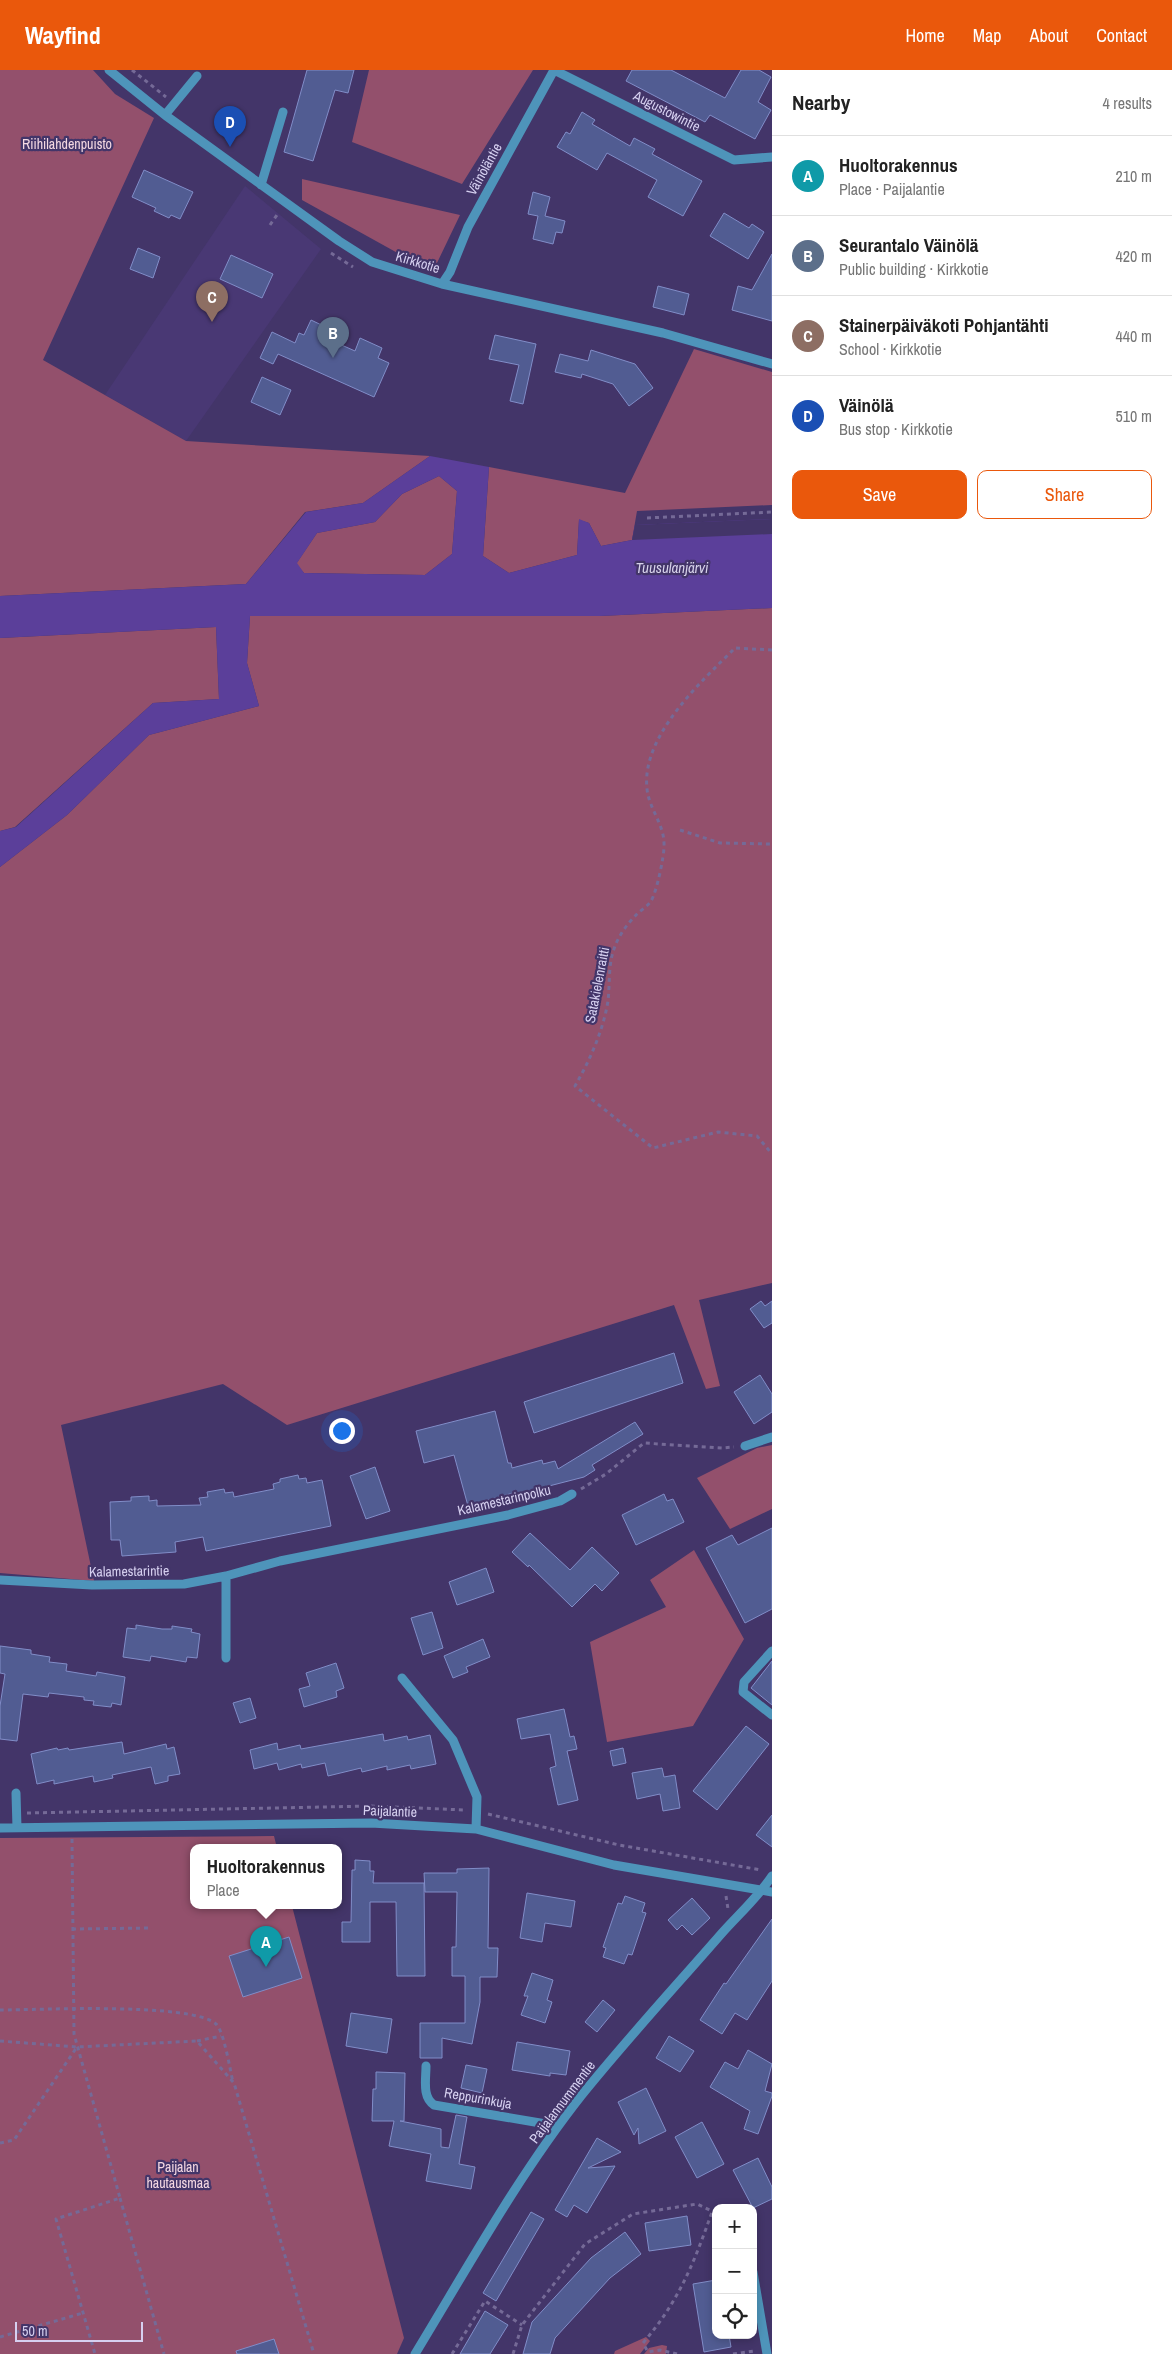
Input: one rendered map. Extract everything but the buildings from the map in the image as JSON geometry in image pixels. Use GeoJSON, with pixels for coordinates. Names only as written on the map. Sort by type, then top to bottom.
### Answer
{"type":"FeatureCollection","features":[{"type":"Feature","properties":{"kind":"street","name":"Kirkkotie"},"geometry":{"type":"LineString","coordinates":[[109,70],[165,115],[372,262],[442,284],[663,333],[772,364]]}},
{"type":"Feature","properties":{"kind":"street","name":"Augustowintie"},"geometry":{"type":"LineString","coordinates":[[554,70],[734,160],[772,156]]}},
{"type":"Feature","properties":{"kind":"street","name":"Väinöläntie"},"geometry":{"type":"LineString","coordinates":[[442,284],[450,272],[468,227],[554,70]]}},
{"type":"Feature","properties":{"kind":"street"},"geometry":{"type":"LineString","coordinates":[[165,115],[197,76]]}},
{"type":"Feature","properties":{"kind":"street"},"geometry":{"type":"LineString","coordinates":[[261,185],[282,112]]}},
{"type":"Feature","properties":{"kind":"street"},"geometry":{"type":"LineString","coordinates":[[745,1446],[772,1437]]}},
{"type":"Feature","properties":{"kind":"street","name":"Kalamestarinpolku"},"geometry":{"type":"LineString","coordinates":[[257,1568],[280,1561],[508,1515],[560,1501],[572,1494]]}},
{"type":"Feature","properties":{"kind":"street","name":"Kalamestarintie"},"geometry":{"type":"LineString","coordinates":[[0,1580],[111,1586],[184,1584],[257,1568]]}},
{"type":"Feature","properties":{"kind":"street"},"geometry":{"type":"LineString","coordinates":[[226,1576],[226,1658]]}},
{"type":"Feature","properties":{"kind":"street"},"geometry":{"type":"LineString","coordinates":[[772,1651],[744,1682],[743,1692],[772,1715]]}},
{"type":"Feature","properties":{"kind":"street"},"geometry":{"type":"LineString","coordinates":[[402,1678],[453,1740],[477,1797],[476,1829]]}},
{"type":"Feature","properties":{"kind":"street"},"geometry":{"type":"LineString","coordinates":[[16,1793],[17,1828]]}},
{"type":"Feature","properties":{"kind":"street","name":"Paijalantie"},"geometry":{"type":"LineString","coordinates":[[0,1828],[371,1823],[476,1829],[614,1865],[772,1892]]}},
{"type":"Feature","properties":{"kind":"street","name":"Paijalannummentie"},"geometry":{"type":"LineString","coordinates":[[415,2354],[512,2195],[558,2126],[582,2094],[724,1930],[762,1890],[772,1876]]}},
{"type":"Feature","properties":{"kind":"street","name":"Reppurinkuja"},"geometry":{"type":"LineString","coordinates":[[426,2066],[425,2093],[428,2101],[434,2105],[558,2126]]}},
{"type":"Feature","properties":{"kind":"street"},"geometry":{"type":"LineString","coordinates":[[757,2294],[767,2354]]}},
{"type":"Feature","properties":{"kind":"path"},"geometry":{"type":"LineString","coordinates":[[132,70],[174,104]]}},
{"type":"Feature","properties":{"kind":"path"},"geometry":{"type":"LineString","coordinates":[[646,518],[772,512]]}},
{"type":"Feature","properties":{"kind":"path","name":"Satakielenraitti"},"geometry":{"type":"LineString","coordinates":[[772,650],[735,648],[693,690],[667,725],[653,751],[646,772],[651,807],[660,823],[664,846],[658,875],[651,901],[628,923],[614,948],[608,1002],[590,1059],[575,1086],[653,1148],[718,1132],[757,1136],[772,1154]]}},
{"type":"Feature","properties":{"kind":"path"},"geometry":{"type":"LineString","coordinates":[[680,830],[720,843],[772,844]]}},
{"type":"Feature","properties":{"kind":"path","name":"Kalamestarinpolku"},"geometry":{"type":"LineString","coordinates":[[572,1494],[606,1474],[644,1443],[722,1448],[745,1446]]}},
{"type":"Feature","properties":{"kind":"path"},"geometry":{"type":"LineString","coordinates":[[72,1827],[74,2034],[164,2354]]}},
{"type":"Feature","properties":{"kind":"path"},"geometry":{"type":"LineString","coordinates":[[72,1929],[152,1928]]}},
{"type":"Feature","properties":{"kind":"path"},"geometry":{"type":"LineString","coordinates":[[0,2010],[161,2010],[207,2018],[218,2026],[314,2354]]}},
{"type":"Feature","properties":{"kind":"path"},"geometry":{"type":"LineString","coordinates":[[0,2041],[78,2047],[197,2041],[221,2036]]}},
{"type":"Feature","properties":{"kind":"path"},"geometry":{"type":"LineString","coordinates":[[197,2041],[234,2083]]}},
{"type":"Feature","properties":{"kind":"path"},"geometry":{"type":"LineString","coordinates":[[0,2143],[14,2140],[78,2047]]}},
{"type":"Feature","properties":{"kind":"path"},"geometry":{"type":"LineString","coordinates":[[95,2354],[56,2218],[120,2198]]}},
{"type":"Feature","properties":{"kind":"path"},"geometry":{"type":"LineString","coordinates":[[513,2354],[522,2325],[586,2244],[633,2214],[697,2204],[712,2211]]}},
{"type":"Feature","properties":{"kind":"path"},"geometry":{"type":"LineString","coordinates":[[677,2354],[660,2350],[648,2352],[644,2343],[664,2319],[693,2266],[712,2217]]}},
{"type":"Feature","properties":{"kind":"path"},"geometry":{"type":"LineString","coordinates":[[452,2354],[485,2300],[522,2325]]}},
{"type":"Feature","properties":{"kind":"path"},"geometry":{"type":"LineString","coordinates":[[0,2337],[83,2314]]}},
{"type":"Feature","properties":{"kind":"path"},"geometry":{"type":"LineString","coordinates":[[733,2354],[755,2351]]}},
{"type":"Feature","properties":{"kind":"shaded area"},"geometry":{"type":"Polygon","coordinates":[[[245,186],[321,249],[186,441],[105,395],[245,186]]]}},
{"type":"Feature","properties":{"kind":"green space","name":"Riihilahdenpuisto"},"geometry":{"type":"Polygon","coordinates":[[[0,70],[93,70],[115,94],[154,118],[43,360],[186,441],[430,456],[363,503],[305,512],[246,584],[0,596],[0,70]]]}},
{"type":"Feature","properties":{"kind":"green space"},"geometry":{"type":"Polygon","coordinates":[[[369,70],[533,70],[462,184],[352,142],[369,70]]]}},
{"type":"Feature","properties":{"kind":"green space"},"geometry":{"type":"Polygon","coordinates":[[[302,179],[460,215],[436,265],[403,256],[302,200],[302,179]]]}},
{"type":"Feature","properties":{"kind":"green space"},"geometry":{"type":"Polygon","coordinates":[[[694,349],[772,372],[772,505],[637,511],[632,540],[601,546],[589,523],[579,520],[577,555],[509,573],[483,556],[489,467],[625,493],[694,349]]]}},
{"type":"Feature","properties":{"kind":"green space"},"geometry":{"type":"Polygon","coordinates":[[[439,476],[457,491],[452,554],[425,575],[304,573],[296,564],[317,533],[375,522],[402,494],[439,476]]]}},
{"type":"Feature","properties":{"kind":"green space"},"geometry":{"type":"Polygon","coordinates":[[[772,608],[772,1283],[699,1300],[720,1386],[706,1389],[674,1305],[287,1425],[223,1384],[61,1425],[94,1581],[0,1573],[0,867],[67,815],[149,735],[259,706],[247,663],[250,616],[600,616],[772,608]]]}},
{"type":"Feature","properties":{"kind":"green space"},"geometry":{"type":"Polygon","coordinates":[[[216,627],[219,699],[153,703],[15,827],[0,831],[0,638],[216,627]]]}},
{"type":"Feature","properties":{"kind":"green space"},"geometry":{"type":"Polygon","coordinates":[[[772,1445],[772,1509],[730,1529],[697,1478],[757,1448],[772,1445]]]}},
{"type":"Feature","properties":{"kind":"green space"},"geometry":{"type":"Polygon","coordinates":[[[694,1550],[744,1639],[693,1726],[607,1742],[590,1642],[666,1607],[650,1580],[694,1550]]]}},
{"type":"Feature","properties":{"kind":"green space","name":"Paijalan hautausmaa"},"geometry":{"type":"Polygon","coordinates":[[[274,1836],[276,1844],[190,1844],[190,1909],[293,1909],[404,2338],[397,2354],[0,2354],[0,1838],[274,1836]]]}},
{"type":"Feature","properties":{"kind":"green space"},"geometry":{"type":"Polygon","coordinates":[[[646,2337],[650,2341],[640,2354],[614,2354],[615,2351],[646,2337]]]}},
{"type":"Feature","properties":{"kind":"green space"},"geometry":{"type":"Polygon","coordinates":[[[662,2345],[667,2346],[666,2354],[644,2354],[649,2348],[662,2345]]]}},
{"type":"Feature","properties":{"kind":"water","name":"Tuusulanjärvi"},"geometry":{"type":"Polygon","coordinates":[[[430,456],[489,467],[483,556],[509,573],[577,555],[579,519],[589,523],[601,546],[632,540],[635,525],[772,519],[772,608],[600,616],[250,616],[247,663],[259,706],[149,735],[67,815],[0,867],[0,831],[16,827],[153,703],[219,699],[216,627],[0,638],[0,596],[246,584],[306,512],[363,503],[430,456]],[[439,476],[402,494],[375,522],[317,533],[297,563],[304,573],[425,575],[452,554],[457,491],[439,476]]]}},
{"type":"Feature","properties":{"kind":"pier"},"geometry":{"type":"Polygon","coordinates":[[[772,519],[772,534],[632,540],[635,525],[772,519]]]}},
{"type":"Feature","properties":{"kind":"place","name":"Väinölä"},"geometry":{"type":"Point","coordinates":[230,147]}},
{"type":"Feature","properties":{"kind":"place","name":"Stainerpäiväkoti Pohjantähti"},"geometry":{"type":"Point","coordinates":[212,322]}},
{"type":"Feature","properties":{"kind":"place","name":"Seurantalo Väinölä"},"geometry":{"type":"Point","coordinates":[333,358]}},
{"type":"Feature","properties":{"kind":"place","name":"Huoltorakennus"},"geometry":{"type":"Point","coordinates":[266,1967]}}]}
